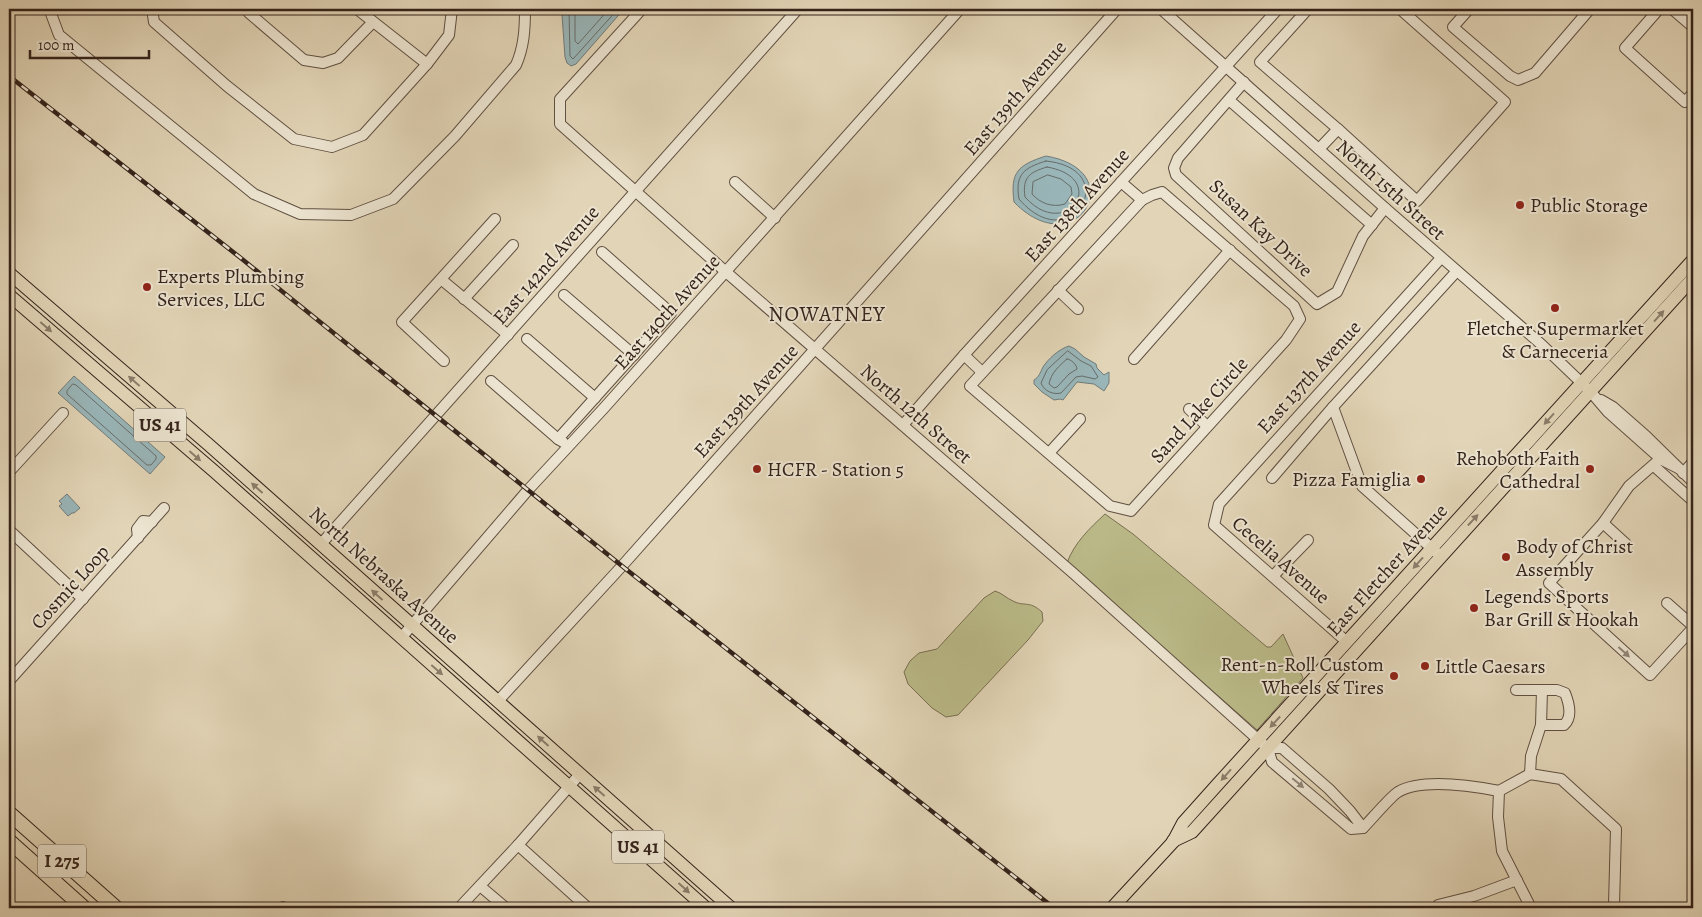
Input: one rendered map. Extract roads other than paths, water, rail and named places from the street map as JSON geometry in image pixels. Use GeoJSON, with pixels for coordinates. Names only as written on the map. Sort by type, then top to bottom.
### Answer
{"type":"FeatureCollection","features":[{"type":"Feature","properties":{"kind":"highway","name":"I 275"},"geometry":{"type":"LineString","coordinates":[[9,813],[116,908]]}},
{"type":"Feature","properties":{"kind":"highway","name":"I 275"},"geometry":{"type":"LineString","coordinates":[[9,841],[84,908]]}},
{"type":"Feature","properties":{"kind":"main road","name":"East Fletcher Avenue"},"geometry":{"type":"LineString","coordinates":[[1590,391],[1693,262]]}},
{"type":"Feature","properties":{"kind":"main road","name":"East Fletcher Avenue"},"geometry":{"type":"LineString","coordinates":[[1112,908],[1173,842],[1183,823],[1263,743],[1347,642],[1590,391],[1693,278]]}},
{"type":"Feature","properties":{"kind":"main road","name":"North Nebraska Avenue"},"geometry":{"type":"LineString","coordinates":[[11,279],[209,445],[731,908]]}},
{"type":"Feature","properties":{"kind":"main road","name":"North Nebraska Avenue"},"geometry":{"type":"LineString","coordinates":[[9,295],[215,472],[704,906]]}},
{"type":"Feature","properties":{"kind":"main road"},"geometry":{"type":"LineString","coordinates":[[320,566],[317,556],[321,544]]}},
{"type":"Feature","properties":{"kind":"main road","name":"East Fletcher Avenue"},"geometry":{"type":"LineString","coordinates":[[1263,743],[1304,710],[1436,552]]}},
{"type":"Feature","properties":{"kind":"main road"},"geometry":{"type":"LineString","coordinates":[[412,648],[423,635]]}},
{"type":"Feature","properties":{"kind":"main road"},"geometry":{"type":"LineString","coordinates":[[1304,710],[1313,690],[1336,664],[1347,642]]}},
{"type":"Feature","properties":{"kind":"main road"},"geometry":{"type":"LineString","coordinates":[[610,823],[657,852],[678,872],[695,876]]}},
{"type":"Feature","properties":{"kind":"main road"},"geometry":{"type":"LineString","coordinates":[[704,906],[711,902],[719,908]]}},
{"type":"Feature","properties":{"kind":"street"},"geometry":{"type":"LineString","coordinates":[[50,9],[59,35],[254,194],[300,214],[351,215],[393,199],[455,136],[516,65],[522,52],[525,33],[525,9]]}},
{"type":"Feature","properties":{"kind":"street"},"geometry":{"type":"LineString","coordinates":[[152,9],[154,22],[227,86],[294,139],[332,147],[363,135],[427,64],[449,35],[452,9]]}},
{"type":"Feature","properties":{"kind":"street"},"geometry":{"type":"LineString","coordinates":[[248,9],[249,13],[304,60],[323,63],[338,58],[373,22]]}},
{"type":"Feature","properties":{"kind":"street"},"geometry":{"type":"LineString","coordinates":[[357,9],[427,64]]}},
{"type":"Feature","properties":{"kind":"street","name":"North 12th Street"},"geometry":{"type":"LineString","coordinates":[[642,9],[560,99],[560,124],[1263,743]]}},
{"type":"Feature","properties":{"kind":"street","name":"East 142nd Avenue"},"geometry":{"type":"LineString","coordinates":[[321,544],[798,9]]}},
{"type":"Feature","properties":{"kind":"street","name":"East 140th Avenue"},"geometry":{"type":"LineString","coordinates":[[401,638],[528,490],[775,218],[960,9]]}},
{"type":"Feature","properties":{"kind":"street","name":"East 139th Avenue"},"geometry":{"type":"LineString","coordinates":[[498,701],[622,566],[1117,9]]}},
{"type":"Feature","properties":{"kind":"street","name":"North 15th Street"},"geometry":{"type":"LineString","coordinates":[[1162,9],[1456,272],[1542,345],[1590,391],[1657,462],[1680,470]]}},
{"type":"Feature","properties":{"kind":"street","name":"East 138th Avenue"},"geometry":{"type":"LineString","coordinates":[[903,425],[964,355],[1278,9]]}},
{"type":"Feature","properties":{"kind":"street"},"geometry":{"type":"LineString","coordinates":[[1308,9],[1260,62],[1338,129],[1417,201],[1505,102],[1400,9]]}},
{"type":"Feature","properties":{"kind":"street"},"geometry":{"type":"LineString","coordinates":[[1469,9],[1453,27],[1510,76],[1518,80],[1535,73],[1590,9]]}},
{"type":"Feature","properties":{"kind":"street"},"geometry":{"type":"LineString","coordinates":[[1659,9],[1625,48],[1685,102],[1693,93]]}},
{"type":"Feature","properties":{"kind":"street"},"geometry":{"type":"LineString","coordinates":[[1672,9],[1693,27]]}},
{"type":"Feature","properties":{"kind":"street"},"geometry":{"type":"LineString","coordinates":[[1682,9],[1693,18]]}},
{"type":"Feature","properties":{"kind":"street","name":"Susan Kay Drive"},"geometry":{"type":"LineString","coordinates":[[1244,82],[1178,158],[1174,168],[1176,174],[1317,304],[1337,292],[1363,236],[1385,208]]}},
{"type":"Feature","properties":{"kind":"street"},"geometry":{"type":"LineString","coordinates":[[1229,100],[1372,225]]}},
{"type":"Feature","properties":{"kind":"street"},"geometry":{"type":"LineString","coordinates":[[1319,149],[1338,129]]}},
{"type":"Feature","properties":{"kind":"street"},"geometry":{"type":"LineString","coordinates":[[735,182],[775,218]]}},
{"type":"Feature","properties":{"kind":"street"},"geometry":{"type":"LineString","coordinates":[[1121,182],[1142,200]]}},
{"type":"Feature","properties":{"kind":"street","name":"Sand Lake Circle"},"geometry":{"type":"LineString","coordinates":[[1162,192],[1294,306],[1300,319],[1286,340],[1131,512],[1110,506],[970,386],[1142,200],[1162,192]]}},
{"type":"Feature","properties":{"kind":"street"},"geometry":{"type":"LineString","coordinates":[[444,361],[402,322],[496,219]]}},
{"type":"Feature","properties":{"kind":"street"},"geometry":{"type":"LineString","coordinates":[[464,299],[513,245]]}},
{"type":"Feature","properties":{"kind":"street"},"geometry":{"type":"LineString","coordinates":[[1134,359],[1230,250]]}},
{"type":"Feature","properties":{"kind":"street"},"geometry":{"type":"LineString","coordinates":[[558,439],[671,313],[602,252]]}},
{"type":"Feature","properties":{"kind":"street","name":"East 137th Avenue"},"geometry":{"type":"LineString","coordinates":[[1214,525],[1219,504],[1441,258]]}},
{"type":"Feature","properties":{"kind":"street"},"geometry":{"type":"LineString","coordinates":[[1272,478],[1456,272]]}},
{"type":"Feature","properties":{"kind":"street"},"geometry":{"type":"LineString","coordinates":[[442,280],[508,335]]}},
{"type":"Feature","properties":{"kind":"street"},"geometry":{"type":"LineString","coordinates":[[1058,290],[1078,308]]}},
{"type":"Feature","properties":{"kind":"street"},"geometry":{"type":"LineString","coordinates":[[564,295],[634,355]]}},
{"type":"Feature","properties":{"kind":"street"},"geometry":{"type":"LineString","coordinates":[[527,339],[595,398]]}},
{"type":"Feature","properties":{"kind":"street"},"geometry":{"type":"LineString","coordinates":[[964,355],[982,372]]}},
{"type":"Feature","properties":{"kind":"street"},"geometry":{"type":"LineString","coordinates":[[490,380],[561,442],[573,442],[572,424]]}},
{"type":"Feature","properties":{"kind":"street","name":"North 15th Street"},"geometry":{"type":"LineString","coordinates":[[1590,391],[1613,406],[1668,455],[1693,482]]}},
{"type":"Feature","properties":{"kind":"street"},"geometry":{"type":"LineString","coordinates":[[1333,408],[1362,486],[1436,552]]}},
{"type":"Feature","properties":{"kind":"street"},"geometry":{"type":"LineString","coordinates":[[1189,409],[1207,426]]}},
{"type":"Feature","properties":{"kind":"street"},"geometry":{"type":"LineString","coordinates":[[9,472],[63,413]]}},
{"type":"Feature","properties":{"kind":"street"},"geometry":{"type":"LineString","coordinates":[[1049,453],[1080,419]]}},
{"type":"Feature","properties":{"kind":"street"},"geometry":{"type":"LineString","coordinates":[[1667,603],[1693,627],[1650,675],[1549,583],[1603,523],[1629,486],[1657,462],[1693,501]]}},
{"type":"Feature","properties":{"kind":"street"},"geometry":{"type":"LineString","coordinates":[[1680,470],[1693,462]]}},
{"type":"Feature","properties":{"kind":"street","name":"Cosmic Loop"},"geometry":{"type":"LineString","coordinates":[[9,681],[138,538],[136,529],[143,521],[152,522],[164,508]]}},
{"type":"Feature","properties":{"kind":"street"},"geometry":{"type":"LineString","coordinates":[[1603,523],[1626,544]]}},
{"type":"Feature","properties":{"kind":"street","name":"Cecelia Avenue"},"geometry":{"type":"LineString","coordinates":[[1214,525],[1347,642]]}},
{"type":"Feature","properties":{"kind":"street"},"geometry":{"type":"LineString","coordinates":[[9,530],[83,599]]}},
{"type":"Feature","properties":{"kind":"street"},"geometry":{"type":"LineString","coordinates":[[1273,576],[1308,540]]}},
{"type":"Feature","properties":{"kind":"street"},"geometry":{"type":"LineString","coordinates":[[1516,690],[1557,690],[1565,693],[1570,706],[1568,722],[1564,725],[1541,724]]}},
{"type":"Feature","properties":{"kind":"street"},"geometry":{"type":"LineString","coordinates":[[1530,774],[1531,756],[1541,724],[1542,690]]}},
{"type":"Feature","properties":{"kind":"street"},"geometry":{"type":"LineString","coordinates":[[1263,743],[1272,762],[1351,829],[1363,828],[1398,792],[1416,787],[1446,784],[1499,790],[1530,774],[1561,780],[1616,829],[1614,905],[1617,908]]}},
{"type":"Feature","properties":{"kind":"street"},"geometry":{"type":"LineString","coordinates":[[1263,743],[1282,748],[1329,789],[1363,828]]}},
{"type":"Feature","properties":{"kind":"street"},"geometry":{"type":"LineString","coordinates":[[459,908],[518,845],[580,774]]}},
{"type":"Feature","properties":{"kind":"street"},"geometry":{"type":"LineString","coordinates":[[1499,790],[1498,817],[1502,851],[1532,908]]}},
{"type":"Feature","properties":{"kind":"street"},"geometry":{"type":"LineString","coordinates":[[518,845],[588,908]]}},
{"type":"Feature","properties":{"kind":"street"},"geometry":{"type":"LineString","coordinates":[[1438,904],[1474,896],[1517,880]]}},
{"type":"Feature","properties":{"kind":"street"},"geometry":{"type":"LineString","coordinates":[[480,886],[506,908]]}},
{"type":"Feature","properties":{"kind":"water"},"geometry":{"type":"Polygon","coordinates":[[[564,9],[624,9],[576,64],[571,66],[567,63],[565,57],[562,15],[564,9]]]}},
{"type":"Feature","properties":{"kind":"water"},"geometry":{"type":"Polygon","coordinates":[[[1046,156],[1072,165],[1086,179],[1090,194],[1086,209],[1074,220],[1057,224],[1037,219],[1014,202],[1013,183],[1018,171],[1029,163],[1046,156]]]}},
{"type":"Feature","properties":{"kind":"water"},"geometry":{"type":"Polygon","coordinates":[[[1069,346],[1096,364],[1097,368],[1104,375],[1109,372],[1109,383],[1104,391],[1094,384],[1077,382],[1063,400],[1054,400],[1034,384],[1034,380],[1048,361],[1065,347],[1069,346]]]}},
{"type":"Feature","properties":{"kind":"water"},"geometry":{"type":"Polygon","coordinates":[[[74,376],[165,457],[150,474],[58,393],[74,376]]]}},
{"type":"Feature","properties":{"kind":"water"},"geometry":{"type":"Polygon","coordinates":[[[67,494],[80,508],[68,516],[59,506],[62,504],[59,501],[67,494]]]}},
{"type":"Feature","properties":{"kind":"railway"},"geometry":{"type":"LineString","coordinates":[[9,76],[242,259],[622,566],[1054,908]]}},
{"type":"Feature","properties":{"kind":"place","name":"Public Storage"},"geometry":{"type":"Point","coordinates":[1520,205]}},
{"type":"Feature","properties":{"kind":"place","name":"Experts Plumbing Services, LLC"},"geometry":{"type":"Point","coordinates":[147,287]}},
{"type":"Feature","properties":{"kind":"place","name":"Fletcher Supermarket & Carneceria"},"geometry":{"type":"Point","coordinates":[1555,308]}},
{"type":"Feature","properties":{"kind":"place","name":"HCFR - Station 5"},"geometry":{"type":"Point","coordinates":[757,469]}},
{"type":"Feature","properties":{"kind":"place","name":"Rehoboth Faith Cathedral"},"geometry":{"type":"Point","coordinates":[1590,469]}},
{"type":"Feature","properties":{"kind":"place","name":"Pizza Famiglia"},"geometry":{"type":"Point","coordinates":[1421,479]}},
{"type":"Feature","properties":{"kind":"place","name":"Body of Christ Assembly"},"geometry":{"type":"Point","coordinates":[1506,557]}},
{"type":"Feature","properties":{"kind":"place","name":"Legends Sports Bar Grill & Hookah"},"geometry":{"type":"Point","coordinates":[1474,608]}},
{"type":"Feature","properties":{"kind":"place","name":"Little Caesars"},"geometry":{"type":"Point","coordinates":[1425,666]}},
{"type":"Feature","properties":{"kind":"place","name":"Rent-n-Roll Custom Wheels & Tires"},"geometry":{"type":"Point","coordinates":[1394,676]}},
{"type":"Feature","properties":{"kind":"district","name":"NOWATNEY"},"geometry":{"type":"Point","coordinates":[827,314]}}]}
